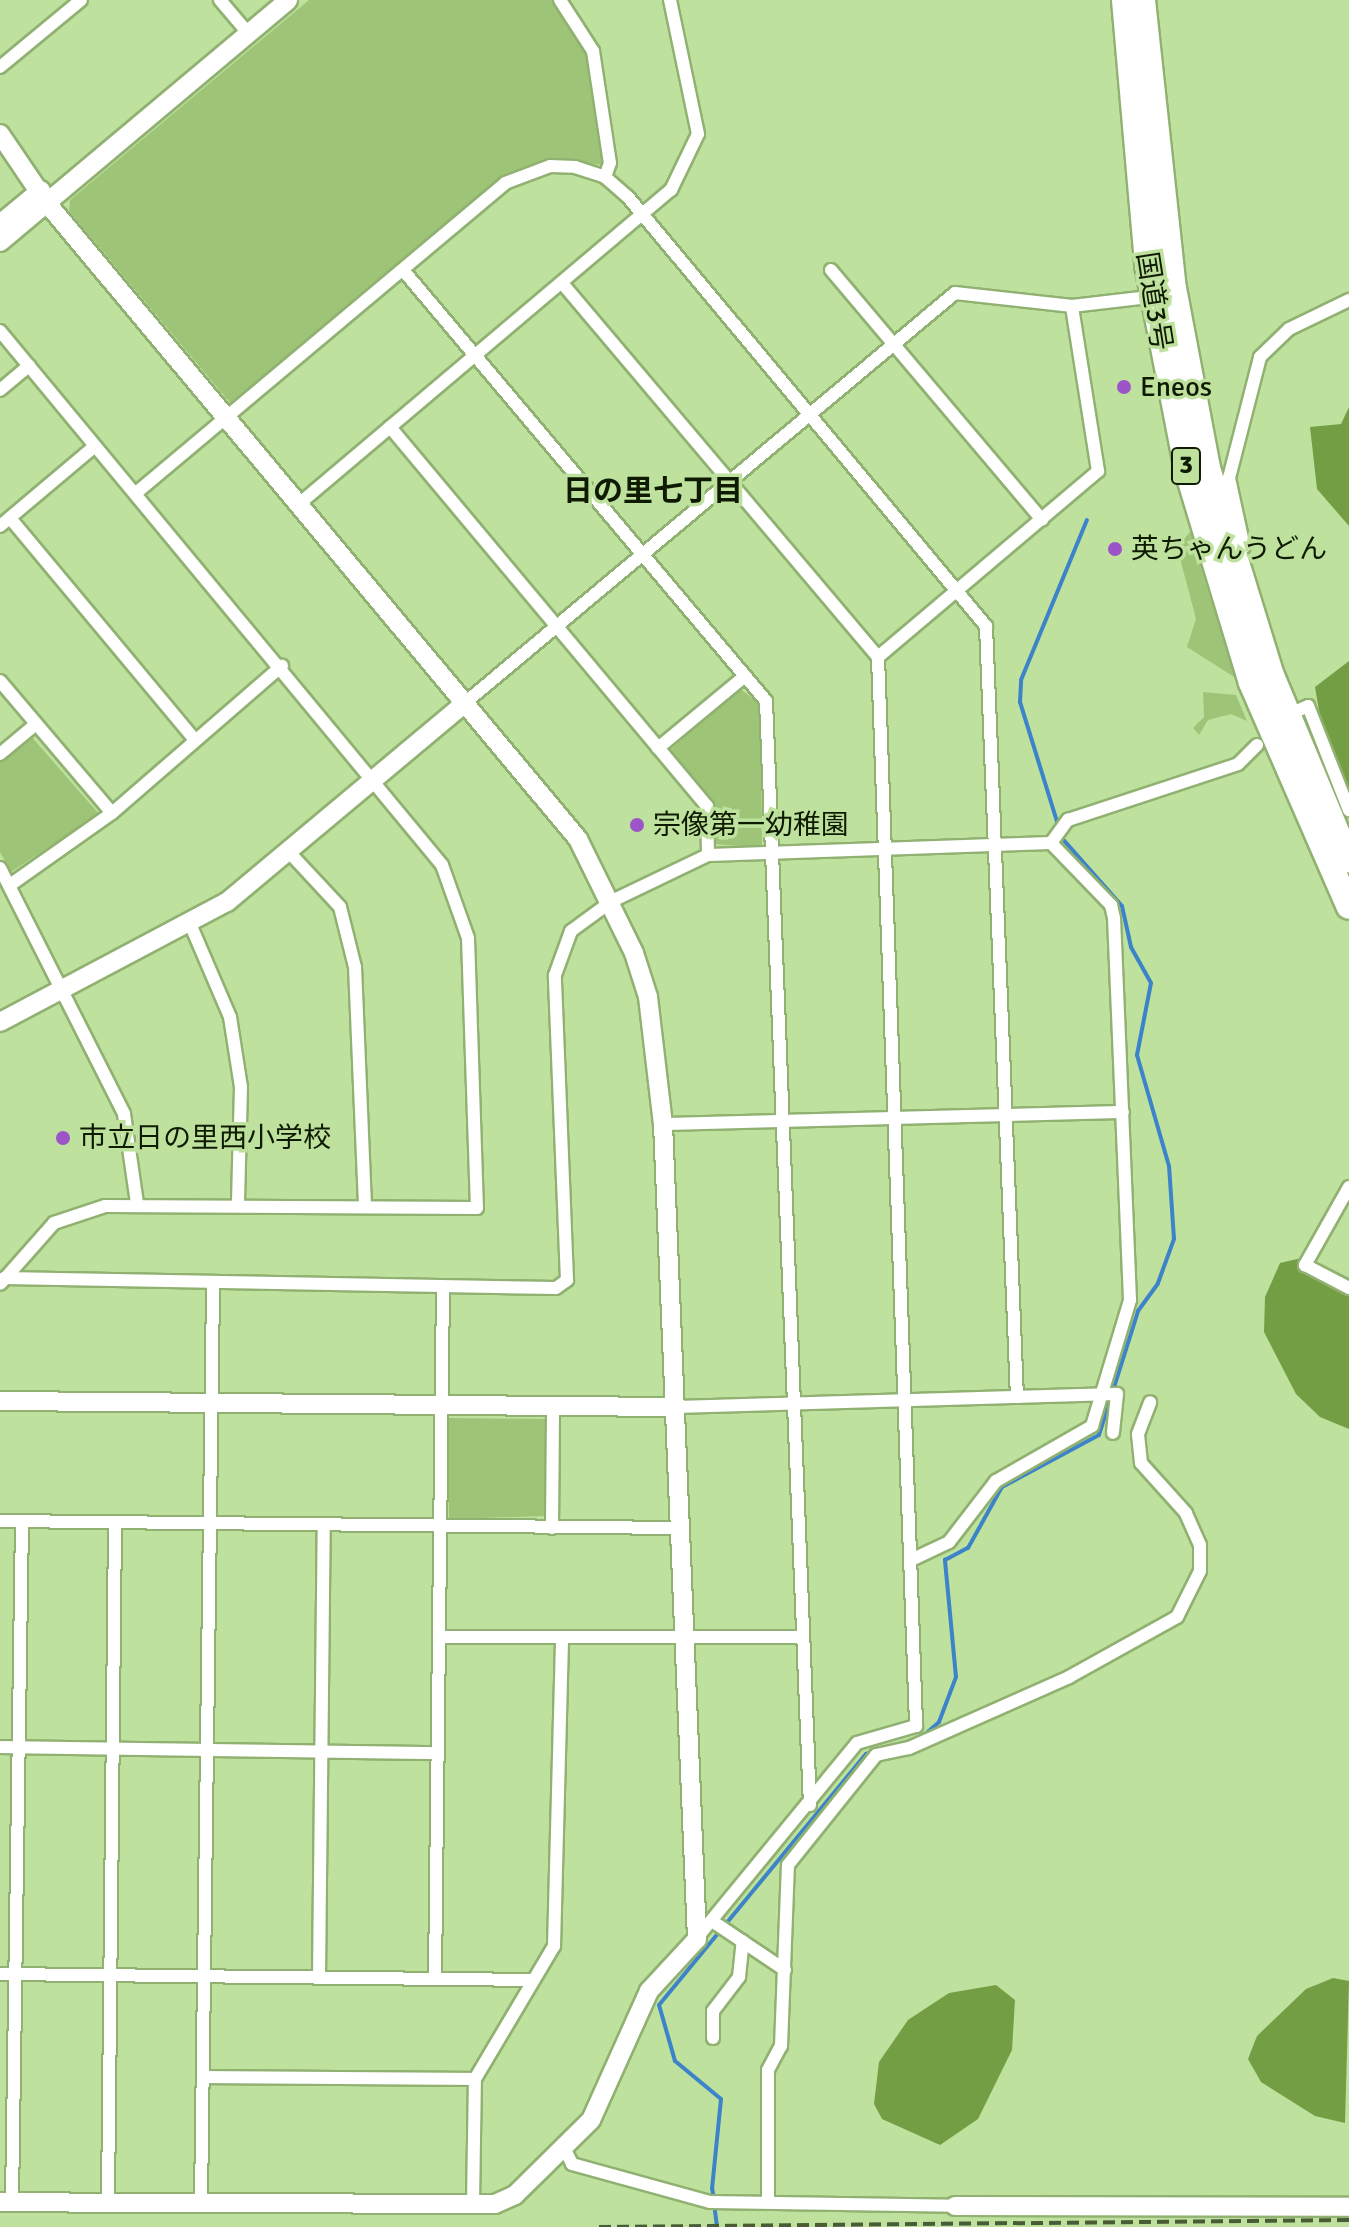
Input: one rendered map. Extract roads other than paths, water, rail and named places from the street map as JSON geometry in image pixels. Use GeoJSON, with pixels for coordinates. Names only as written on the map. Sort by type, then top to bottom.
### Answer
{"type":"FeatureCollection","features":[{"type":"Feature","properties":{"kind":"highway"},"geometry":{"type":"LineString","coordinates":[[1113,0],[1137,55]]}},
{"type":"Feature","properties":{"kind":"highway","name":"国道3号"},"geometry":{"type":"LineString","coordinates":[[1124,0],[1137,55],[1187,471],[1232,625],[1290,783],[1349,907]]}},
{"type":"Feature","properties":{"kind":"highway","name":"国道3号"},"geometry":{"type":"LineString","coordinates":[[1137,55],[1146,0]]}},
{"type":"Feature","properties":{"kind":"highway","name":"国道3号"},"geometry":{"type":"LineString","coordinates":[[1164,293],[1208,468],[1271,673],[1349,860]]}},
{"type":"Feature","properties":{"kind":"street"},"geometry":{"type":"LineString","coordinates":[[0,67],[66,5],[81,0]]}},
{"type":"Feature","properties":{"kind":"street"},"geometry":{"type":"LineString","coordinates":[[220,0],[244,28]]}},
{"type":"Feature","properties":{"kind":"street"},"geometry":{"type":"LineString","coordinates":[[244,28],[268,0]]}},
{"type":"Feature","properties":{"kind":"street"},"geometry":{"type":"LineString","coordinates":[[0,242],[43,197],[244,28],[288,0]]}},
{"type":"Feature","properties":{"kind":"street"},"geometry":{"type":"LineString","coordinates":[[560,0],[593,51],[610,163],[605,177]]}},
{"type":"Feature","properties":{"kind":"street"},"geometry":{"type":"LineString","coordinates":[[299,504],[671,190],[698,134],[670,0]]}},
{"type":"Feature","properties":{"kind":"street"},"geometry":{"type":"LineString","coordinates":[[0,134],[43,197],[578,839],[612,901],[648,997],[663,1124],[681,1639],[697,1939]]}},
{"type":"Feature","properties":{"kind":"street"},"geometry":{"type":"LineString","coordinates":[[136,493],[522,174],[550,166],[605,177],[642,215],[986,626],[1017,1397]]}},
{"type":"Feature","properties":{"kind":"street"},"geometry":{"type":"LineString","coordinates":[[0,224],[43,197]]}},
{"type":"Feature","properties":{"kind":"street"},"geometry":{"type":"LineString","coordinates":[[403,270],[745,676],[768,715],[799,1637],[810,1805]]}},
{"type":"Feature","properties":{"kind":"street"},"geometry":{"type":"LineString","coordinates":[[831,270],[1042,520]]}},
{"type":"Feature","properties":{"kind":"street"},"geometry":{"type":"LineString","coordinates":[[22,1521],[16,1974],[6,2202],[473,2203],[515,2195],[591,2120],[649,1991],[810,1805],[857,1743],[916,1726],[878,657],[562,283]]}},
{"type":"Feature","properties":{"kind":"street"},"geometry":{"type":"LineString","coordinates":[[0,1022],[191,926],[288,851],[955,293],[1072,306],[1164,293]]}},
{"type":"Feature","properties":{"kind":"street"},"geometry":{"type":"LineString","coordinates":[[1271,673],[1273,643],[1256,602],[1229,478],[1260,357],[1289,329],[1349,300]]}},
{"type":"Feature","properties":{"kind":"street"},"geometry":{"type":"LineString","coordinates":[[878,657],[1098,471],[1072,306]]}},
{"type":"Feature","properties":{"kind":"street"},"geometry":{"type":"LineString","coordinates":[[0,331],[282,666],[442,865],[468,938],[477,1208],[137,1203],[54,1223],[2,1281]]}},
{"type":"Feature","properties":{"kind":"street"},"geometry":{"type":"LineString","coordinates":[[0,390],[29,366]]}},
{"type":"Feature","properties":{"kind":"street"},"geometry":{"type":"LineString","coordinates":[[390,427],[707,806],[708,855]]}},
{"type":"Feature","properties":{"kind":"street"},"geometry":{"type":"LineString","coordinates":[[95,446],[5,522],[195,740]]}},
{"type":"Feature","properties":{"kind":"street"},"geometry":{"type":"LineString","coordinates":[[10,885],[112,813],[282,666]]}},
{"type":"Feature","properties":{"kind":"street"},"geometry":{"type":"LineString","coordinates":[[658,748],[745,676]]}},
{"type":"Feature","properties":{"kind":"street"},"geometry":{"type":"LineString","coordinates":[[0,681],[112,813]]}},
{"type":"Feature","properties":{"kind":"street"},"geometry":{"type":"LineString","coordinates":[[1299,710],[1308,706],[1349,810]]}},
{"type":"Feature","properties":{"kind":"street"},"geometry":{"type":"LineString","coordinates":[[0,754],[36,724]]}},
{"type":"Feature","properties":{"kind":"street"},"geometry":{"type":"LineString","coordinates":[[2,1281],[556,1288],[567,1280],[555,975],[571,931],[612,901],[708,855],[1051,843],[1068,820],[1238,764],[1257,745]]}},
{"type":"Feature","properties":{"kind":"street"},"geometry":{"type":"LineString","coordinates":[[911,1560],[949,1542],[996,1481],[1084,1434],[1130,1300],[1114,918],[1111,905],[1051,843]]}},
{"type":"Feature","properties":{"kind":"street"},"geometry":{"type":"LineString","coordinates":[[288,851],[340,907],[355,967],[365,1207]]}},
{"type":"Feature","properties":{"kind":"street"},"geometry":{"type":"LineString","coordinates":[[0,868],[124,1114],[137,1203]]}},
{"type":"Feature","properties":{"kind":"street"},"geometry":{"type":"LineString","coordinates":[[191,926],[230,1017],[241,1087],[238,1205]]}},
{"type":"Feature","properties":{"kind":"street"},"geometry":{"type":"LineString","coordinates":[[663,1124],[895,1122],[1123,1112]]}},
{"type":"Feature","properties":{"kind":"street"},"geometry":{"type":"LineString","coordinates":[[1349,1187],[1305,1265],[1349,1288]]}},
{"type":"Feature","properties":{"kind":"street"},"geometry":{"type":"LineString","coordinates":[[201,2203],[213,1286]]}},
{"type":"Feature","properties":{"kind":"street"},"geometry":{"type":"LineString","coordinates":[[435,1979],[443,1287]]}},
{"type":"Feature","properties":{"kind":"street"},"geometry":{"type":"LineString","coordinates":[[0,1401],[674,1407],[1117,1394],[1113,1433]]}},
{"type":"Feature","properties":{"kind":"street"},"geometry":{"type":"LineString","coordinates":[[768,2199],[768,2070],[781,2046],[788,1865],[876,1755],[917,1744],[1150,1637],[1187,1603],[1200,1571],[1198,1532],[1141,1463],[1138,1434],[1150,1402]]}},
{"type":"Feature","properties":{"kind":"street"},"geometry":{"type":"LineString","coordinates":[[552,1528],[553,1407]]}},
{"type":"Feature","properties":{"kind":"street"},"geometry":{"type":"LineString","coordinates":[[0,1521],[677,1528]]}},
{"type":"Feature","properties":{"kind":"street"},"geometry":{"type":"LineString","coordinates":[[108,2202],[115,1523]]}},
{"type":"Feature","properties":{"kind":"street"},"geometry":{"type":"LineString","coordinates":[[319,1977],[324,1524]]}},
{"type":"Feature","properties":{"kind":"street"},"geometry":{"type":"LineString","coordinates":[[439,1637],[799,1637]]}},
{"type":"Feature","properties":{"kind":"street"},"geometry":{"type":"LineString","coordinates":[[473,2203],[475,2079],[533,1980],[556,1930],[562,1639]]}},
{"type":"Feature","properties":{"kind":"street"},"geometry":{"type":"LineString","coordinates":[[910,1728],[917,1744]]}},
{"type":"Feature","properties":{"kind":"street"},"geometry":{"type":"LineString","coordinates":[[0,1747],[436,1753]]}},
{"type":"Feature","properties":{"kind":"street"},"geometry":{"type":"LineString","coordinates":[[712,1921],[785,1970]]}},
{"type":"Feature","properties":{"kind":"street"},"geometry":{"type":"LineString","coordinates":[[713,2038],[713,2011],[739,1977],[743,1941]]}},
{"type":"Feature","properties":{"kind":"street"},"geometry":{"type":"LineString","coordinates":[[0,1974],[533,1980]]}},
{"type":"Feature","properties":{"kind":"street"},"geometry":{"type":"LineString","coordinates":[[203,2077],[475,2079]]}},
{"type":"Feature","properties":{"kind":"street"},"geometry":{"type":"LineString","coordinates":[[564,2148],[572,2164],[710,2202],[768,2199],[955,2206],[1349,2207]]}},
{"type":"Feature","properties":{"kind":"waterway"},"geometry":{"type":"LineString","coordinates":[[1059,828],[1020,702],[1021,680],[1087,520]]}},
{"type":"Feature","properties":{"kind":"waterway"},"geometry":{"type":"LineString","coordinates":[[923,1736],[939,1722],[956,1677],[945,1560],[968,1548],[1002,1487],[1099,1435],[1138,1311],[1158,1283],[1174,1239],[1169,1166],[1137,1055],[1151,983],[1131,947],[1122,906],[1061,837]]}},
{"type":"Feature","properties":{"kind":"waterway"},"geometry":{"type":"LineString","coordinates":[[717,2227],[712,2189],[721,2099],[675,2061],[659,2005],[866,1754],[916,1739]]}},
{"type":"Feature","properties":{"kind":"railway"},"geometry":{"type":"LineString","coordinates":[[599,2227],[1349,2220]]}},
{"type":"Feature","properties":{"kind":"place","name":"Eneos"},"geometry":{"type":"Point","coordinates":[1124,387]}},
{"type":"Feature","properties":{"kind":"place","name":"英ちゃんうどん"},"geometry":{"type":"Point","coordinates":[1115,549]}},
{"type":"Feature","properties":{"kind":"place","name":"宗像第一幼稚園"},"geometry":{"type":"Point","coordinates":[637,825]}},
{"type":"Feature","properties":{"kind":"place","name":"市立日の里西小学校"},"geometry":{"type":"Point","coordinates":[63,1138]}},
{"type":"Feature","properties":{"kind":"district","name":"日の里七丁目"},"geometry":{"type":"Point","coordinates":[653,492]}}]}
